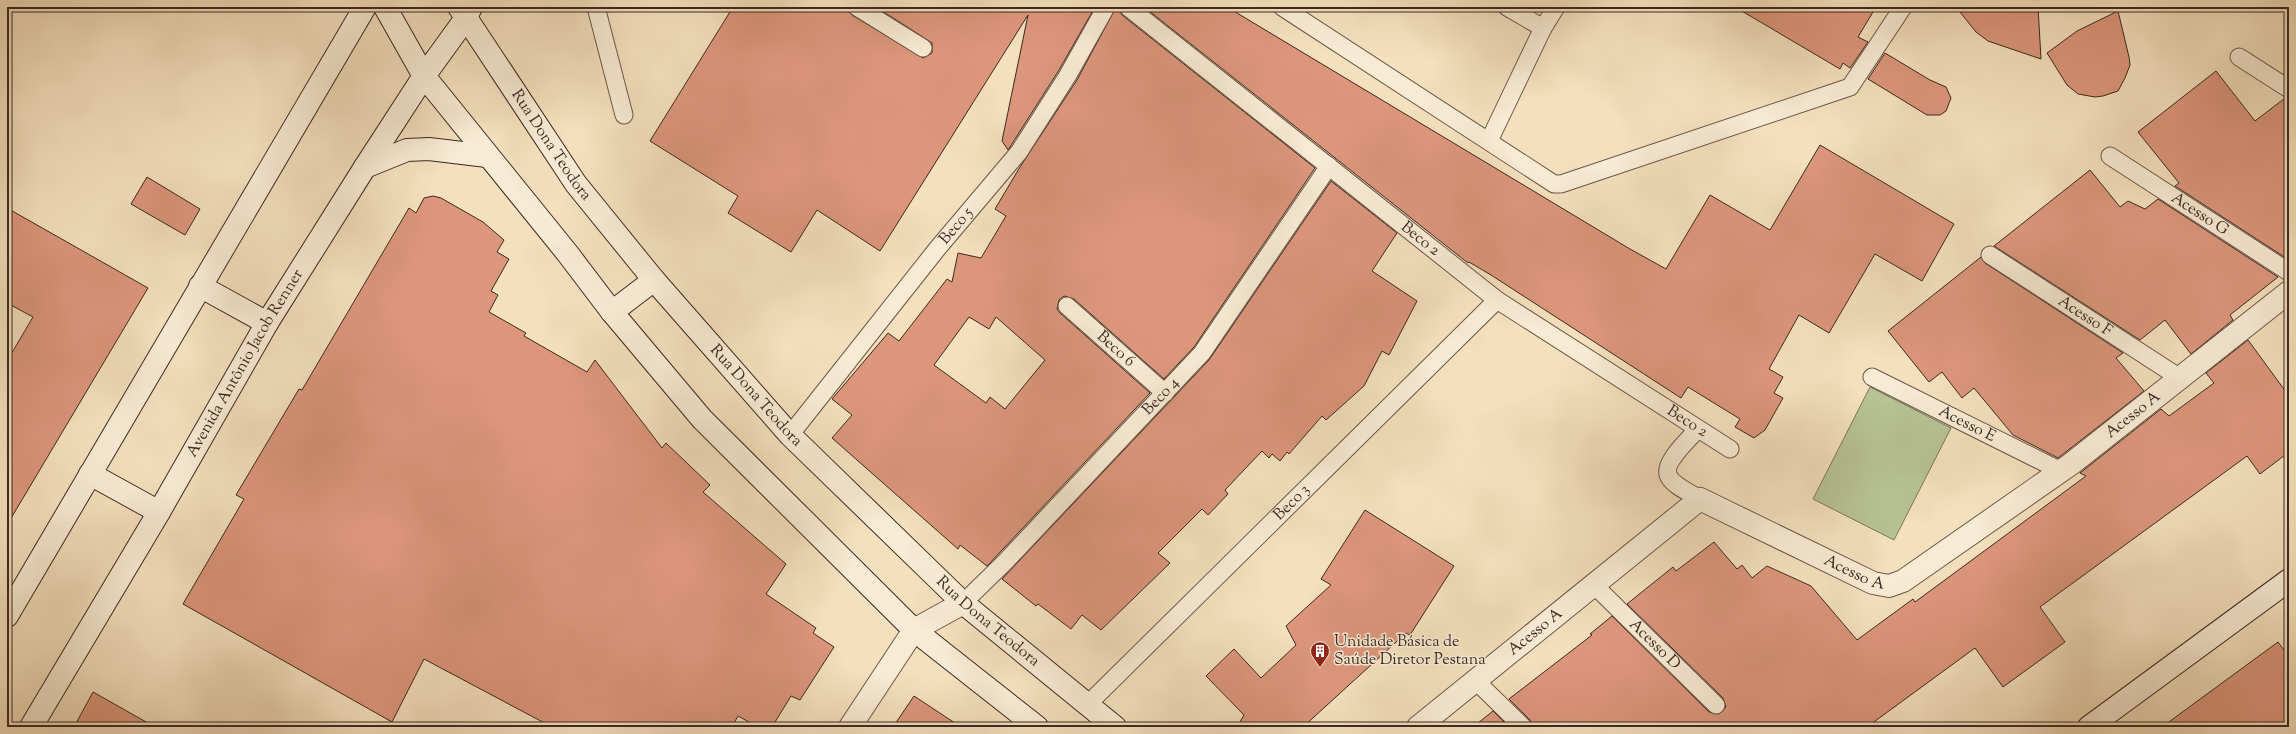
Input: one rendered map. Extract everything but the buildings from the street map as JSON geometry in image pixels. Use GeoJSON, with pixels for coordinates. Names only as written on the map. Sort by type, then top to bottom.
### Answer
{"type":"FeatureCollection","features":[{"type":"Feature","properties":{"kind":"main road"},"geometry":{"type":"LineString","coordinates":[[7,616],[365,7]]}},
{"type":"Feature","properties":{"kind":"main road"},"geometry":{"type":"LineString","coordinates":[[385,7],[424,76],[487,156],[568,254],[612,312],[702,419],[914,630],[1037,727]]}},
{"type":"Feature","properties":{"kind":"main road","name":"Avenida Antônio Jacob Renner"},"geometry":{"type":"LineString","coordinates":[[30,727],[159,512],[267,323],[465,11]]}},
{"type":"Feature","properties":{"kind":"main road","name":"Rua Dona Teodora"},"geometry":{"type":"LineString","coordinates":[[465,11],[576,184],[654,280],[790,435],[963,603],[1115,727]]}},
{"type":"Feature","properties":{"kind":"main road"},"geometry":{"type":"LineString","coordinates":[[365,167],[407,150],[436,149],[487,156]]}},
{"type":"Feature","properties":{"kind":"main road"},"geometry":{"type":"LineString","coordinates":[[612,312],[654,280]]}},
{"type":"Feature","properties":{"kind":"main road"},"geometry":{"type":"LineString","coordinates":[[200,286],[267,323]]}},
{"type":"Feature","properties":{"kind":"main road","name":"Acesso A"},"geometry":{"type":"LineString","coordinates":[[1418,727],[1700,499],[1873,583],[1889,586],[1904,581],[2061,471],[2289,292]]}},
{"type":"Feature","properties":{"kind":"main road"},"geometry":{"type":"LineString","coordinates":[[90,474],[159,512]]}},
{"type":"Feature","properties":{"kind":"main road"},"geometry":{"type":"LineString","coordinates":[[2089,727],[2289,580]]}},
{"type":"Feature","properties":{"kind":"main road"},"geometry":{"type":"LineString","coordinates":[[850,727],[914,630],[963,603]]}},
{"type":"Feature","properties":{"kind":"lane"},"geometry":{"type":"LineString","coordinates":[[596,7],[624,115]]}},
{"type":"Feature","properties":{"kind":"lane"},"geometry":{"type":"LineString","coordinates":[[857,7],[923,48]]}},
{"type":"Feature","properties":{"kind":"lane","name":"Beco 5"},"geometry":{"type":"LineString","coordinates":[[790,435],[937,249],[1019,152],[1068,75],[1106,7]]}},
{"type":"Feature","properties":{"kind":"lane","name":"Beco 2"},"geometry":{"type":"LineString","coordinates":[[1128,7],[1497,300],[1730,449]]}},
{"type":"Feature","properties":{"kind":"lane"},"geometry":{"type":"LineString","coordinates":[[1282,7],[1300,12],[1547,181],[1554,184],[1561,184],[1850,86],[1903,7]]}},
{"type":"Feature","properties":{"kind":"lane"},"geometry":{"type":"LineString","coordinates":[[1507,7],[1543,28]]}},
{"type":"Feature","properties":{"kind":"lane"},"geometry":{"type":"LineString","coordinates":[[1490,141],[1543,28],[1556,7]]}},
{"type":"Feature","properties":{"kind":"lane"},"geometry":{"type":"LineString","coordinates":[[2239,57],[2289,89]]}},
{"type":"Feature","properties":{"kind":"lane","name":"Acesso G"},"geometry":{"type":"LineString","coordinates":[[2110,156],[2289,272]]}},
{"type":"Feature","properties":{"kind":"lane","name":"Beco 4"},"geometry":{"type":"LineString","coordinates":[[963,603],[1004,563],[1202,353],[1329,166]]}},
{"type":"Feature","properties":{"kind":"lane","name":"Acesso F"},"geometry":{"type":"LineString","coordinates":[[1990,255],[2180,378]]}},
{"type":"Feature","properties":{"kind":"lane","name":"Beco 3"},"geometry":{"type":"LineString","coordinates":[[1087,705],[1497,300]]}},
{"type":"Feature","properties":{"kind":"lane","name":"Beco 6"},"geometry":{"type":"LineString","coordinates":[[1067,306],[1165,393]]}},
{"type":"Feature","properties":{"kind":"lane","name":"Acesso E"},"geometry":{"type":"LineString","coordinates":[[1872,377],[2061,471]]}},
{"type":"Feature","properties":{"kind":"lane"},"geometry":{"type":"LineString","coordinates":[[1698,429],[1671,460],[1667,468],[1668,476],[1674,483],[1700,499]]}},
{"type":"Feature","properties":{"kind":"lane","name":"Acesso D"},"geometry":{"type":"LineString","coordinates":[[1594,585],[1716,705]]}},
{"type":"Feature","properties":{"kind":"lane"},"geometry":{"type":"LineString","coordinates":[[1476,681],[1523,727]]}},
{"type":"Feature","properties":{"kind":"green space"},"geometry":{"type":"Polygon","coordinates":[[[1870,387],[1951,428],[1894,540],[1813,499],[1870,387]]]}},
{"type":"Feature","properties":{"kind":"place","name":"Unidade Básica de Saúde Diretor Pestana"},"geometry":{"type":"Point","coordinates":[1320,668]}}]}
